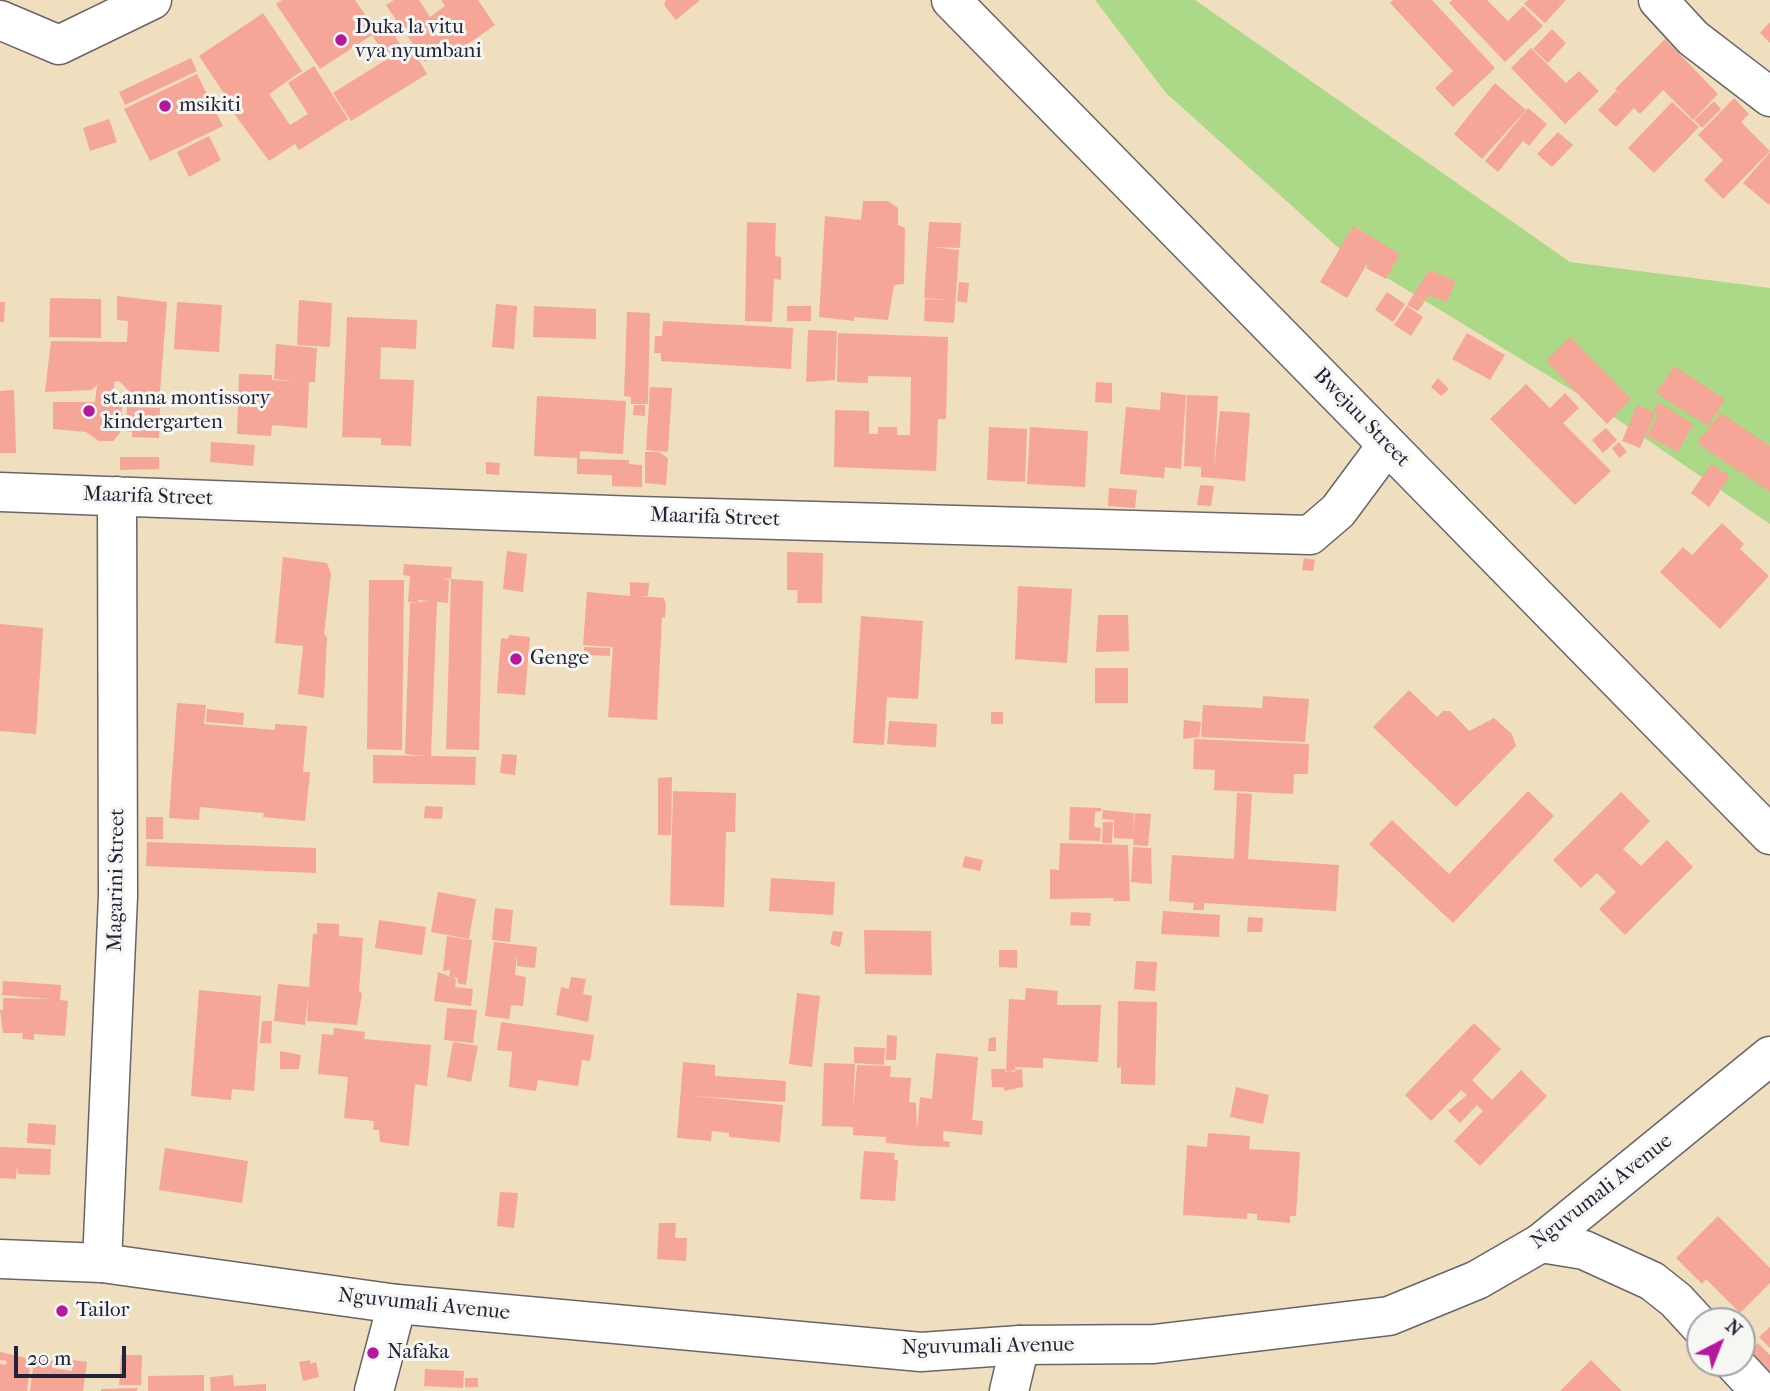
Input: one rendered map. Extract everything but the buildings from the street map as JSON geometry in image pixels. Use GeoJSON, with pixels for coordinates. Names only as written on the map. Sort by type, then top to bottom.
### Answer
{"type":"FeatureCollection","features":[{"type":"Feature","properties":{"kind":"street"},"geometry":{"type":"LineString","coordinates":[[0,20],[59,46],[152,0]]}},
{"type":"Feature","properties":{"kind":"street","name":"Bwejuu Street"},"geometry":{"type":"LineString","coordinates":[[951,0],[1770,835]]}},
{"type":"Feature","properties":{"kind":"street"},"geometry":{"type":"LineString","coordinates":[[1658,0],[1692,38],[1770,97]]}},
{"type":"Feature","properties":{"kind":"street","name":"Maarifa Street"},"geometry":{"type":"LineString","coordinates":[[0,492],[650,516],[1310,535],[1339,511],[1387,445]]}},
{"type":"Feature","properties":{"kind":"street","name":"Magarini Street"},"geometry":{"type":"LineString","coordinates":[[102,1263],[118,896],[117,496]]}},
{"type":"Feature","properties":{"kind":"street","name":"Nguvumali Avenue"},"geometry":{"type":"LineString","coordinates":[[0,1259],[102,1263],[397,1304],[921,1352],[1020,1345],[1154,1344],[1389,1316],[1477,1280],[1541,1243],[1770,1056]]}},
{"type":"Feature","properties":{"kind":"street"},"geometry":{"type":"LineString","coordinates":[[1541,1243],[1584,1250],[1652,1281],[1686,1313]]}},
{"type":"Feature","properties":{"kind":"street"},"geometry":{"type":"LineString","coordinates":[[374,1391],[397,1304]]}},
{"type":"Feature","properties":{"kind":"street"},"geometry":{"type":"LineString","coordinates":[[1009,1391],[1020,1345]]}},
{"type":"Feature","properties":{"kind":"street"},"geometry":{"type":"LineString","coordinates":[[1747,1377],[1760,1391]]}},
{"type":"Feature","properties":{"kind":"green space"},"geometry":{"type":"Polygon","coordinates":[[[1095,0],[1195,0],[1570,262],[1770,288],[1770,524],[1595,404],[1341,250],[1166,93],[1095,0]]]}},
{"type":"Feature","properties":{"kind":"place","name":"Duka la vitu vya nyumbani"},"geometry":{"type":"Point","coordinates":[341,40]}},
{"type":"Feature","properties":{"kind":"place","name":"msikiti"},"geometry":{"type":"Point","coordinates":[165,106]}},
{"type":"Feature","properties":{"kind":"place","name":"st.anna montissory kindergarten"},"geometry":{"type":"Point","coordinates":[89,411]}},
{"type":"Feature","properties":{"kind":"place","name":"Genge"},"geometry":{"type":"Point","coordinates":[516,659]}},
{"type":"Feature","properties":{"kind":"place","name":"Tailor"},"geometry":{"type":"Point","coordinates":[62,1311]}},
{"type":"Feature","properties":{"kind":"place","name":"Nafaka"},"geometry":{"type":"Point","coordinates":[373,1353]}}]}
